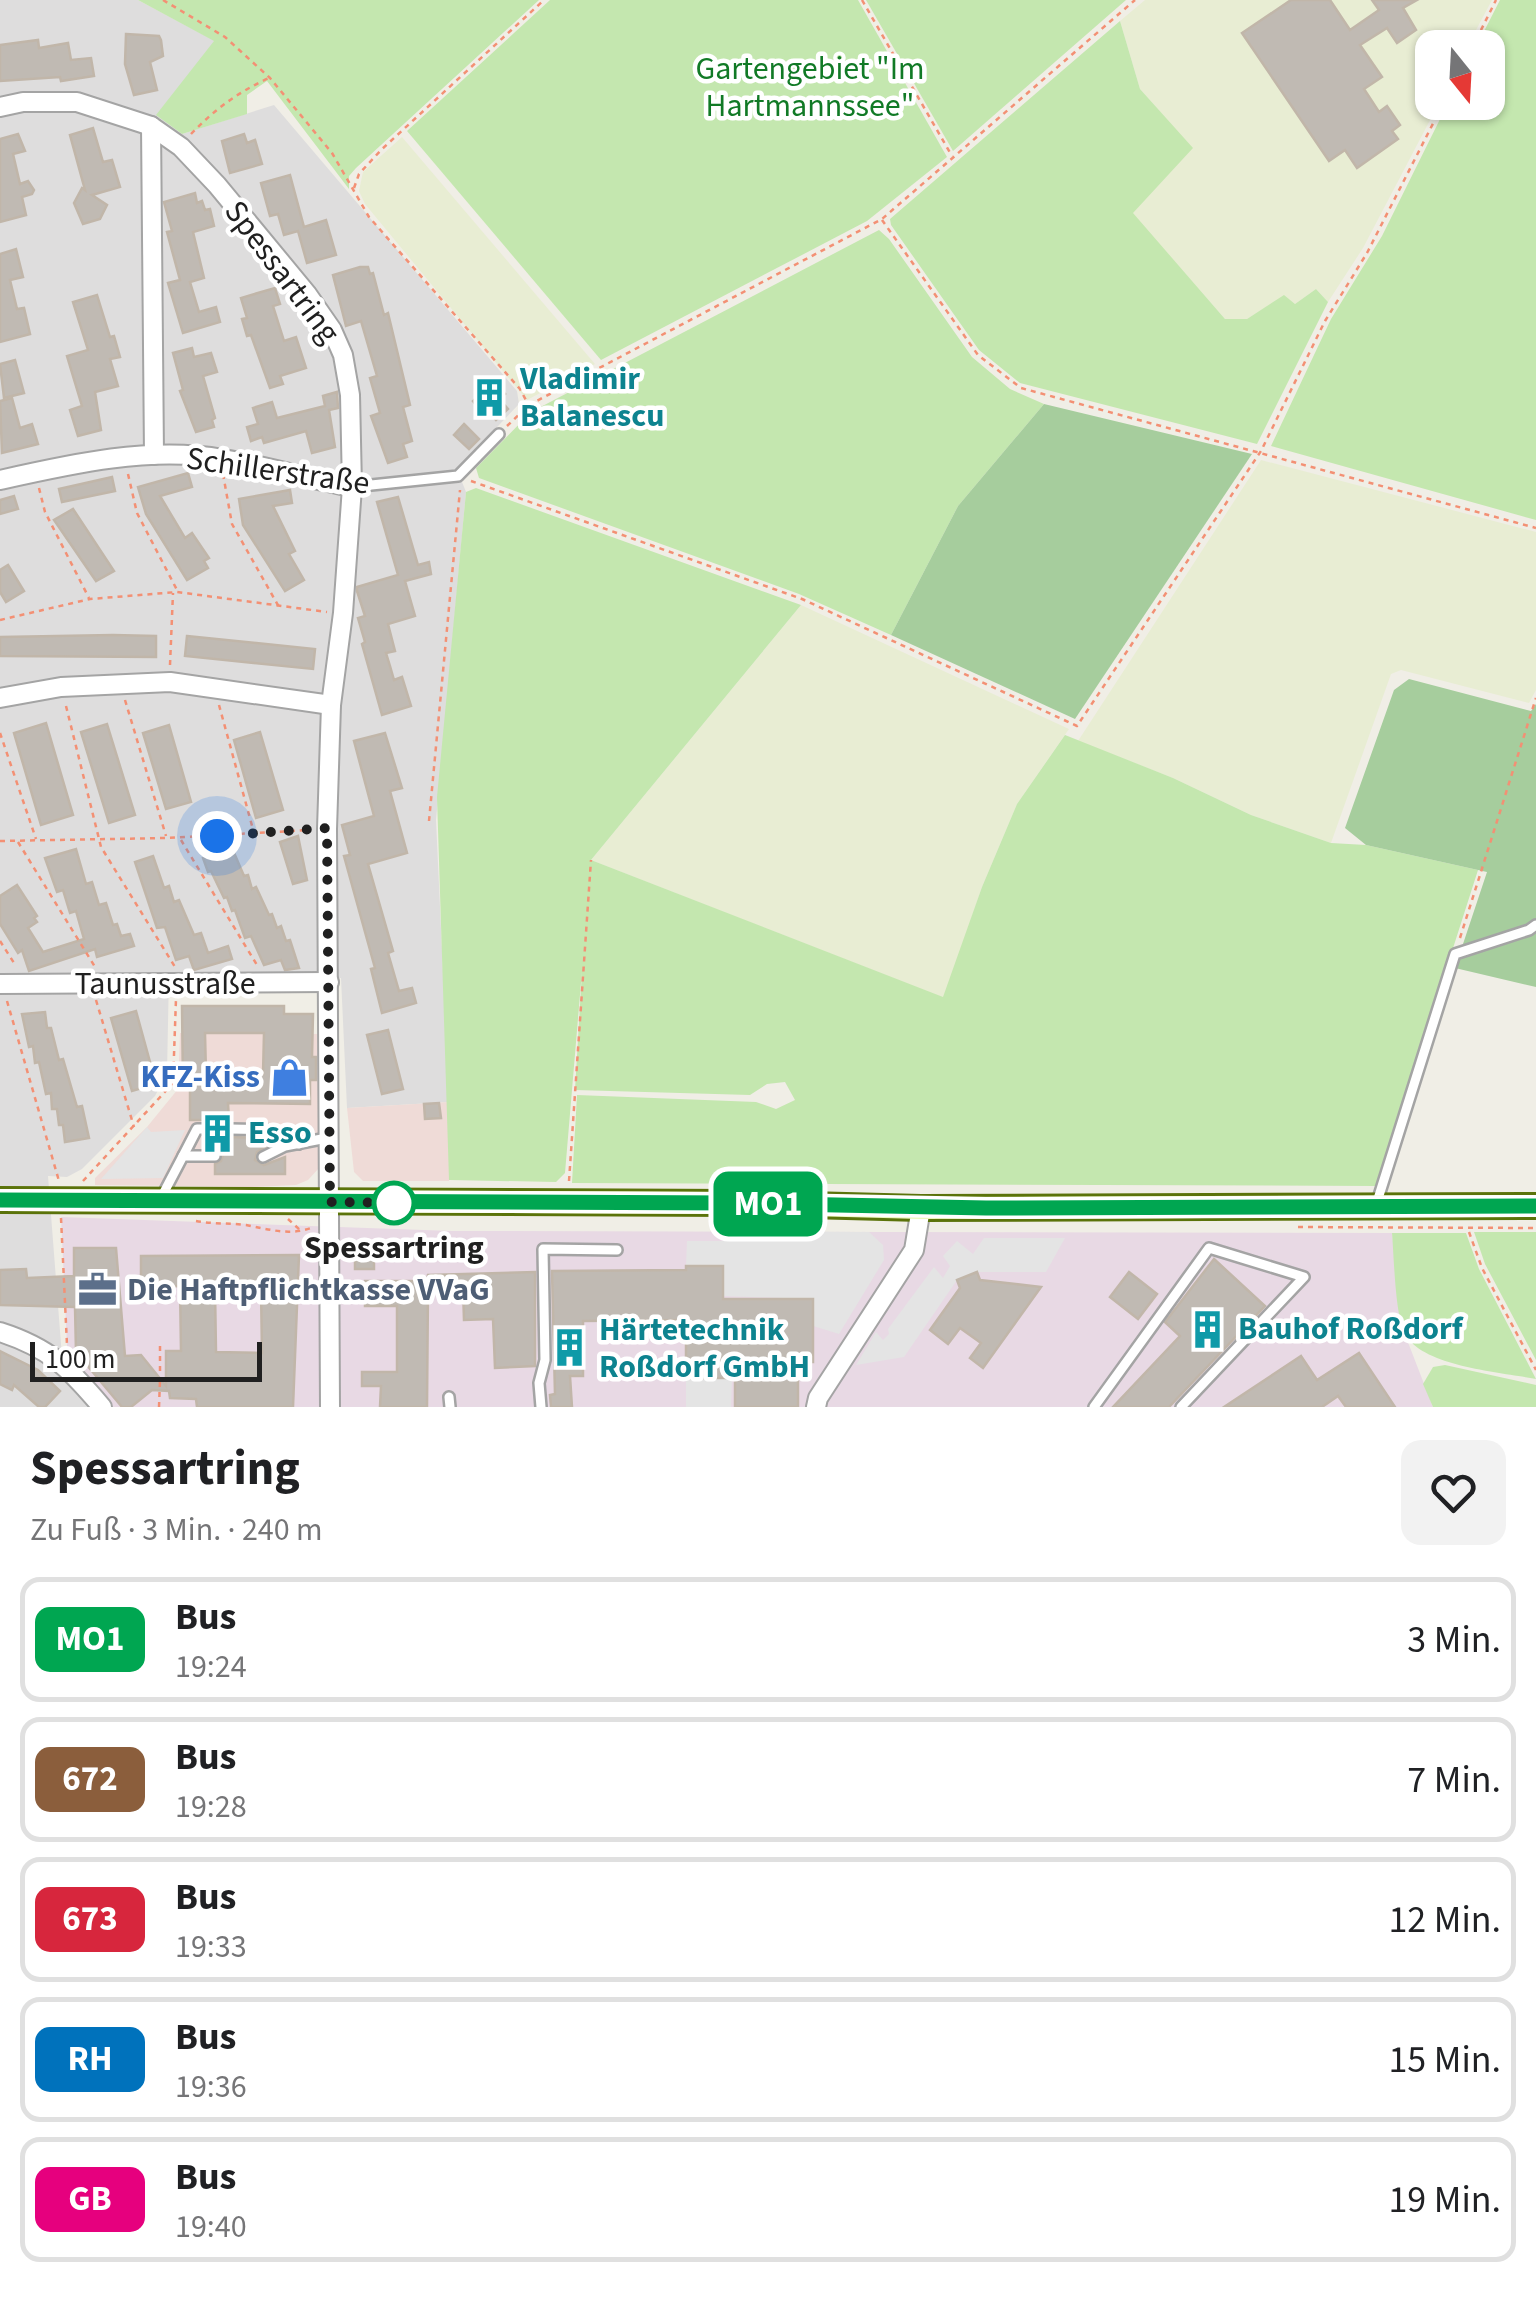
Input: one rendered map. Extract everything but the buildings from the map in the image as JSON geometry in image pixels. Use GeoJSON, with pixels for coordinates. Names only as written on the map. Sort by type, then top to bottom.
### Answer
{"type":"FeatureCollection","features":[{"type":"Feature","properties":{"kind":"main road"},"geometry":{"type":"LineString","coordinates":[[0,1200],[921,1208],[1536,1206]]}},
{"type":"Feature","properties":{"kind":"street","name":"Spessartring"},"geometry":{"type":"LineString","coordinates":[[0,107],[24,102],[77,102],[150,126],[181,147],[240,212],[332,330],[343,355],[350,395],[352,487],[344,614],[332,705],[327,828],[330,1407]]}},
{"type":"Feature","properties":{"kind":"street"},"geometry":{"type":"LineString","coordinates":[[150,126],[154,456]]}},
{"type":"Feature","properties":{"kind":"street","name":"Schillerstraße"},"geometry":{"type":"LineString","coordinates":[[0,480],[123,457],[154,456],[220,458],[352,487]]}},
{"type":"Feature","properties":{"kind":"street"},"geometry":{"type":"LineString","coordinates":[[0,698],[61,688],[170,682],[332,705]]}},
{"type":"Feature","properties":{"kind":"street","name":"Taunusstraße"},"geometry":{"type":"LineString","coordinates":[[1,984],[330,982]]}},
{"type":"Feature","properties":{"kind":"street"},"geometry":{"type":"LineString","coordinates":[[816,1407],[818,1398],[914,1250],[921,1208]]}},
{"type":"Feature","properties":{"kind":"street"},"geometry":{"type":"LineString","coordinates":[[0,1332],[30,1342],[68,1368],[102,1407]]}},
{"type":"Feature","properties":{"kind":"lane"},"geometry":{"type":"LineString","coordinates":[[458,476],[499,434]]}},
{"type":"Feature","properties":{"kind":"lane","name":"Schillerstraße"},"geometry":{"type":"LineString","coordinates":[[352,487],[458,476]]}},
{"type":"Feature","properties":{"kind":"lane"},"geometry":{"type":"LineString","coordinates":[[1377,1205],[1454,954],[1536,925]]}},
{"type":"Feature","properties":{"kind":"lane"},"geometry":{"type":"LineString","coordinates":[[155,1202],[166,1192],[197,1128],[206,1129]]}},
{"type":"Feature","properties":{"kind":"lane"},"geometry":{"type":"LineString","coordinates":[[230,1129],[272,1130],[300,1144]]}},
{"type":"Feature","properties":{"kind":"lane"},"geometry":{"type":"LineString","coordinates":[[262,1157],[330,1137]]}},
{"type":"Feature","properties":{"kind":"lane"},"geometry":{"type":"LineString","coordinates":[[183,1156],[215,1156]]}},
{"type":"Feature","properties":{"kind":"lane"},"geometry":{"type":"LineString","coordinates":[[1094,1407],[1209,1248],[1304,1276],[1181,1407]]}},
{"type":"Feature","properties":{"kind":"lane"},"geometry":{"type":"LineString","coordinates":[[541,1407],[539,1383],[545,1360],[543,1249],[617,1250]]}},
{"type":"Feature","properties":{"kind":"path"},"geometry":{"type":"LineString","coordinates":[[162,0],[224,37],[270,78],[332,154],[369,217],[520,389],[529,405]]}},
{"type":"Feature","properties":{"kind":"path"},"geometry":{"type":"LineString","coordinates":[[353,189],[359,174],[382,150],[544,0]]}},
{"type":"Feature","properties":{"kind":"path"},"geometry":{"type":"LineString","coordinates":[[862,0],[953,158]]}},
{"type":"Feature","properties":{"kind":"path"},"geometry":{"type":"LineString","coordinates":[[499,434],[529,405],[882,219],[1135,0]]}},
{"type":"Feature","properties":{"kind":"path"},"geometry":{"type":"LineString","coordinates":[[1481,30],[1496,0]]}},
{"type":"Feature","properties":{"kind":"path"},"geometry":{"type":"LineString","coordinates":[[181,147],[217,108],[270,78]]}},
{"type":"Feature","properties":{"kind":"path"},"geometry":{"type":"LineString","coordinates":[[429,821],[460,509],[458,476],[802,599],[1077,726],[1261,451],[1324,321],[1368,252],[1435,120]]}},
{"type":"Feature","properties":{"kind":"path"},"geometry":{"type":"LineString","coordinates":[[882,219],[978,355],[1021,388],[1536,528]]}},
{"type":"Feature","properties":{"kind":"path"},"geometry":{"type":"LineString","coordinates":[[123,457],[138,513],[175,592],[170,682]]}},
{"type":"Feature","properties":{"kind":"path"},"geometry":{"type":"LineString","coordinates":[[220,458],[232,524],[279,607]]}},
{"type":"Feature","properties":{"kind":"path"},"geometry":{"type":"LineString","coordinates":[[35,472],[44,512],[90,600]]}},
{"type":"Feature","properties":{"kind":"path"},"geometry":{"type":"LineString","coordinates":[[1,618],[90,600],[175,592],[344,614]]}},
{"type":"Feature","properties":{"kind":"path"},"geometry":{"type":"LineString","coordinates":[[120,684],[166,838]]}},
{"type":"Feature","properties":{"kind":"path"},"geometry":{"type":"LineString","coordinates":[[213,686],[254,834]]}},
{"type":"Feature","properties":{"kind":"path"},"geometry":{"type":"LineString","coordinates":[[61,688],[101,847],[178,972],[173,1083],[75,1190]]}},
{"type":"Feature","properties":{"kind":"path"},"geometry":{"type":"LineString","coordinates":[[1454,954],[1536,698]]}},
{"type":"Feature","properties":{"kind":"path"},"geometry":{"type":"LineString","coordinates":[[0,733],[36,841]]}},
{"type":"Feature","properties":{"kind":"path"},"geometry":{"type":"LineString","coordinates":[[0,841],[166,838],[327,828]]}},
{"type":"Feature","properties":{"kind":"path"},"geometry":{"type":"LineString","coordinates":[[179,837],[268,983]]}},
{"type":"Feature","properties":{"kind":"path"},"geometry":{"type":"LineString","coordinates":[[17,840],[99,986],[134,1128]]}},
{"type":"Feature","properties":{"kind":"path"},"geometry":{"type":"LineString","coordinates":[[567,1202],[590,860]]}},
{"type":"Feature","properties":{"kind":"path"},"geometry":{"type":"LineString","coordinates":[[0,941],[27,984]]}},
{"type":"Feature","properties":{"kind":"path"},"geometry":{"type":"LineString","coordinates":[[1,984],[59,1182]]}},
{"type":"Feature","properties":{"kind":"path"},"geometry":{"type":"LineString","coordinates":[[1462,1206],[1482,1268],[1536,1370]]}},
{"type":"Feature","properties":{"kind":"path"},"geometry":{"type":"LineString","coordinates":[[61,1216],[68,1368]]}},
{"type":"Feature","properties":{"kind":"path"},"geometry":{"type":"LineString","coordinates":[[160,1343],[160,1371]]}},
{"type":"Feature","properties":{"kind":"path"},"geometry":{"type":"LineString","coordinates":[[159,1407],[160,1380]]}},
{"type":"Feature","properties":{"kind":"shaded area"},"geometry":{"type":"Polygon","coordinates":[[[0,0],[138,0],[215,41],[157,115],[182,134],[274,105],[517,391],[519,404],[457,469],[466,492],[436,820],[449,1102],[347,1108],[341,978],[169,974],[167,1073],[155,1096],[82,1169],[67,1177],[48,1176],[63,1370],[90,1407],[0,1407],[0,0]]]}},
{"type":"Feature","properties":{"kind":"shaded area"},"geometry":{"type":"Polygon","coordinates":[[[180,1033],[320,1034],[320,1167],[308,1180],[296,1185],[253,1187],[95,1185],[95,1178],[147,1127],[178,1089],[180,1033]]]}},
{"type":"Feature","properties":{"kind":"shaded area"},"geometry":{"type":"Polygon","coordinates":[[[449,1102],[449,1181],[363,1181],[354,1172],[347,1108],[449,1102]]]}},
{"type":"Feature","properties":{"kind":"shaded area"},"geometry":{"type":"Polygon","coordinates":[[[147,1127],[151,1132],[185,1130],[163,1178],[101,1179],[147,1127]]]}},
{"type":"Feature","properties":{"kind":"shaded area"},"geometry":{"type":"Polygon","coordinates":[[[61,1217],[452,1231],[1392,1233],[1404,1332],[1433,1407],[102,1407],[68,1367],[61,1217]]]}},
{"type":"Feature","properties":{"kind":"shaded area"},"geometry":{"type":"Polygon","coordinates":[[[727,1231],[869,1232],[883,1245],[884,1260],[839,1334],[813,1326],[812,1299],[723,1296],[723,1266],[686,1266],[687,1241],[725,1241],[727,1231]]]}},
{"type":"Feature","properties":{"kind":"shaded area"},"geometry":{"type":"Polygon","coordinates":[[[984,1238],[1065,1238],[1046,1272],[977,1272],[957,1280],[904,1357],[856,1365],[876,1332],[883,1340],[889,1334],[888,1329],[934,1267],[943,1278],[950,1266],[943,1256],[957,1241],[973,1254],[984,1238]]]}},
{"type":"Feature","properties":{"kind":"shaded area"},"geometry":{"type":"Polygon","coordinates":[[[686,1378],[732,1378],[731,1407],[686,1407],[686,1378]]]}},
{"type":"Feature","properties":{"kind":"green space"},"geometry":{"type":"Polygon","coordinates":[[[138,0],[539,0],[356,168],[349,176],[349,189],[267,81],[247,95],[247,114],[182,134],[156,115],[214,41],[138,0]]]}},
{"type":"Feature","properties":{"kind":"green space","name":"Gartengebiet \"Im Hartmannssee\""},"geometry":{"type":"Polygon","coordinates":[[[550,0],[858,0],[947,157],[867,221],[601,360],[407,131],[550,0]]]}},
{"type":"Feature","properties":{"kind":"green space"},"geometry":{"type":"Polygon","coordinates":[[[866,0],[1126,0],[953,151],[866,0]]]}},
{"type":"Feature","properties":{"kind":"green space"},"geometry":{"type":"Polygon","coordinates":[[[1145,0],[1492,0],[1476,30],[1415,30],[1415,120],[1430,120],[1363,248],[1328,302],[1316,289],[1295,304],[1284,296],[1247,319],[1225,319],[1132,213],[1192,148],[1140,89],[1120,21],[1145,0]]]}},
{"type":"Feature","properties":{"kind":"green space"},"geometry":{"type":"Polygon","coordinates":[[[1500,0],[1536,0],[1536,520],[1271,446],[1331,319],[1382,236],[1440,120],[1505,120],[1505,30],[1485,30],[1500,0]]]}},
{"type":"Feature","properties":{"kind":"green space"},"geometry":{"type":"Polygon","coordinates":[[[1120,21],[1140,89],[1193,148],[1133,213],[1225,319],[1247,319],[1284,295],[1295,304],[1316,289],[1328,302],[1257,444],[1020,383],[979,350],[891,225],[890,219],[1120,21]]]}},
{"type":"Feature","properties":{"kind":"green space"},"geometry":{"type":"Polygon","coordinates":[[[402,137],[595,364],[527,400],[365,204],[359,191],[363,172],[402,137]]]}},
{"type":"Feature","properties":{"kind":"green space"},"geometry":{"type":"Polygon","coordinates":[[[879,230],[972,357],[1010,389],[1044,404],[958,506],[891,635],[799,594],[479,478],[476,468],[531,412],[879,230]]]}},
{"type":"Feature","properties":{"kind":"green space"},"geometry":{"type":"Polygon","coordinates":[[[1044,404],[1252,454],[1075,719],[891,635],[958,506],[1044,404]]]}},
{"type":"Feature","properties":{"kind":"green space"},"geometry":{"type":"Polygon","coordinates":[[[1261,460],[1536,532],[1536,690],[1529,703],[1401,670],[1391,674],[1331,843],[1251,815],[1173,778],[1078,741],[1261,460]]]}},
{"type":"Feature","properties":{"kind":"green space"},"geometry":{"type":"Polygon","coordinates":[[[476,488],[801,605],[591,860],[943,997],[1017,804],[1065,735],[1173,778],[1251,815],[1331,843],[1366,845],[1478,870],[1377,1186],[572,1183],[577,1095],[756,1102],[776,1109],[795,1100],[785,1082],[767,1084],[750,1095],[575,1090],[582,971],[565,1173],[556,1182],[449,1180],[437,797],[466,492],[476,488]]]}},
{"type":"Feature","properties":{"kind":"green space"},"geometry":{"type":"Polygon","coordinates":[[[801,605],[1069,729],[1017,804],[982,887],[944,998],[591,860],[801,605]]]}},
{"type":"Feature","properties":{"kind":"green space"},"geometry":{"type":"Polygon","coordinates":[[[1409,679],[1531,711],[1536,704],[1536,987],[1455,968],[1487,872],[1366,845],[1345,828],[1394,690],[1409,679]]]}},
{"type":"Feature","properties":{"kind":"green space"},"geometry":{"type":"Polygon","coordinates":[[[1474,1232],[1536,1232],[1536,1360],[1485,1264],[1474,1232]]]}},
{"type":"Feature","properties":{"kind":"green space"},"geometry":{"type":"Polygon","coordinates":[[[1392,1233],[1466,1233],[1479,1269],[1536,1379],[1445,1361],[1414,1345],[1405,1334],[1399,1314],[1392,1233]]]}},
{"type":"Feature","properties":{"kind":"green space"},"geometry":{"type":"Polygon","coordinates":[[[1445,1365],[1536,1385],[1536,1407],[1433,1407],[1423,1384],[1433,1367],[1445,1365]]]}},
{"type":"Feature","properties":{"kind":"bus line","name":"MO1"},"geometry":{"type":"LineString","coordinates":[[0,1200],[736,1203],[921,1208],[1536,1206]]}},
{"type":"Feature","properties":{"kind":"place","name":"Vladimir Balanescu"},"geometry":{"type":"Point","coordinates":[490,397]}},
{"type":"Feature","properties":{"kind":"place","name":"KFZ-Kiss"},"geometry":{"type":"Point","coordinates":[290,1077]}},
{"type":"Feature","properties":{"kind":"place","name":"Esso"},"geometry":{"type":"Point","coordinates":[218,1133]}},
{"type":"Feature","properties":{"kind":"place","name":"Spessartring"},"geometry":{"type":"Point","coordinates":[394,1203]}},
{"type":"Feature","properties":{"kind":"place","name":"Die Haftpflichtkasse VVaG"},"geometry":{"type":"Point","coordinates":[97,1290]}},
{"type":"Feature","properties":{"kind":"place","name":"Bauhof Roßdorf"},"geometry":{"type":"Point","coordinates":[1208,1329]}},
{"type":"Feature","properties":{"kind":"place","name":"Härtetechnik Roßdorf GmbH"},"geometry":{"type":"Point","coordinates":[569,1348]}},
{"type":"Feature","properties":{"kind":"route"},"geometry":{"type":"LineString","coordinates":[[217,836],[327,828],[330,1202],[394,1203]]}}]}
